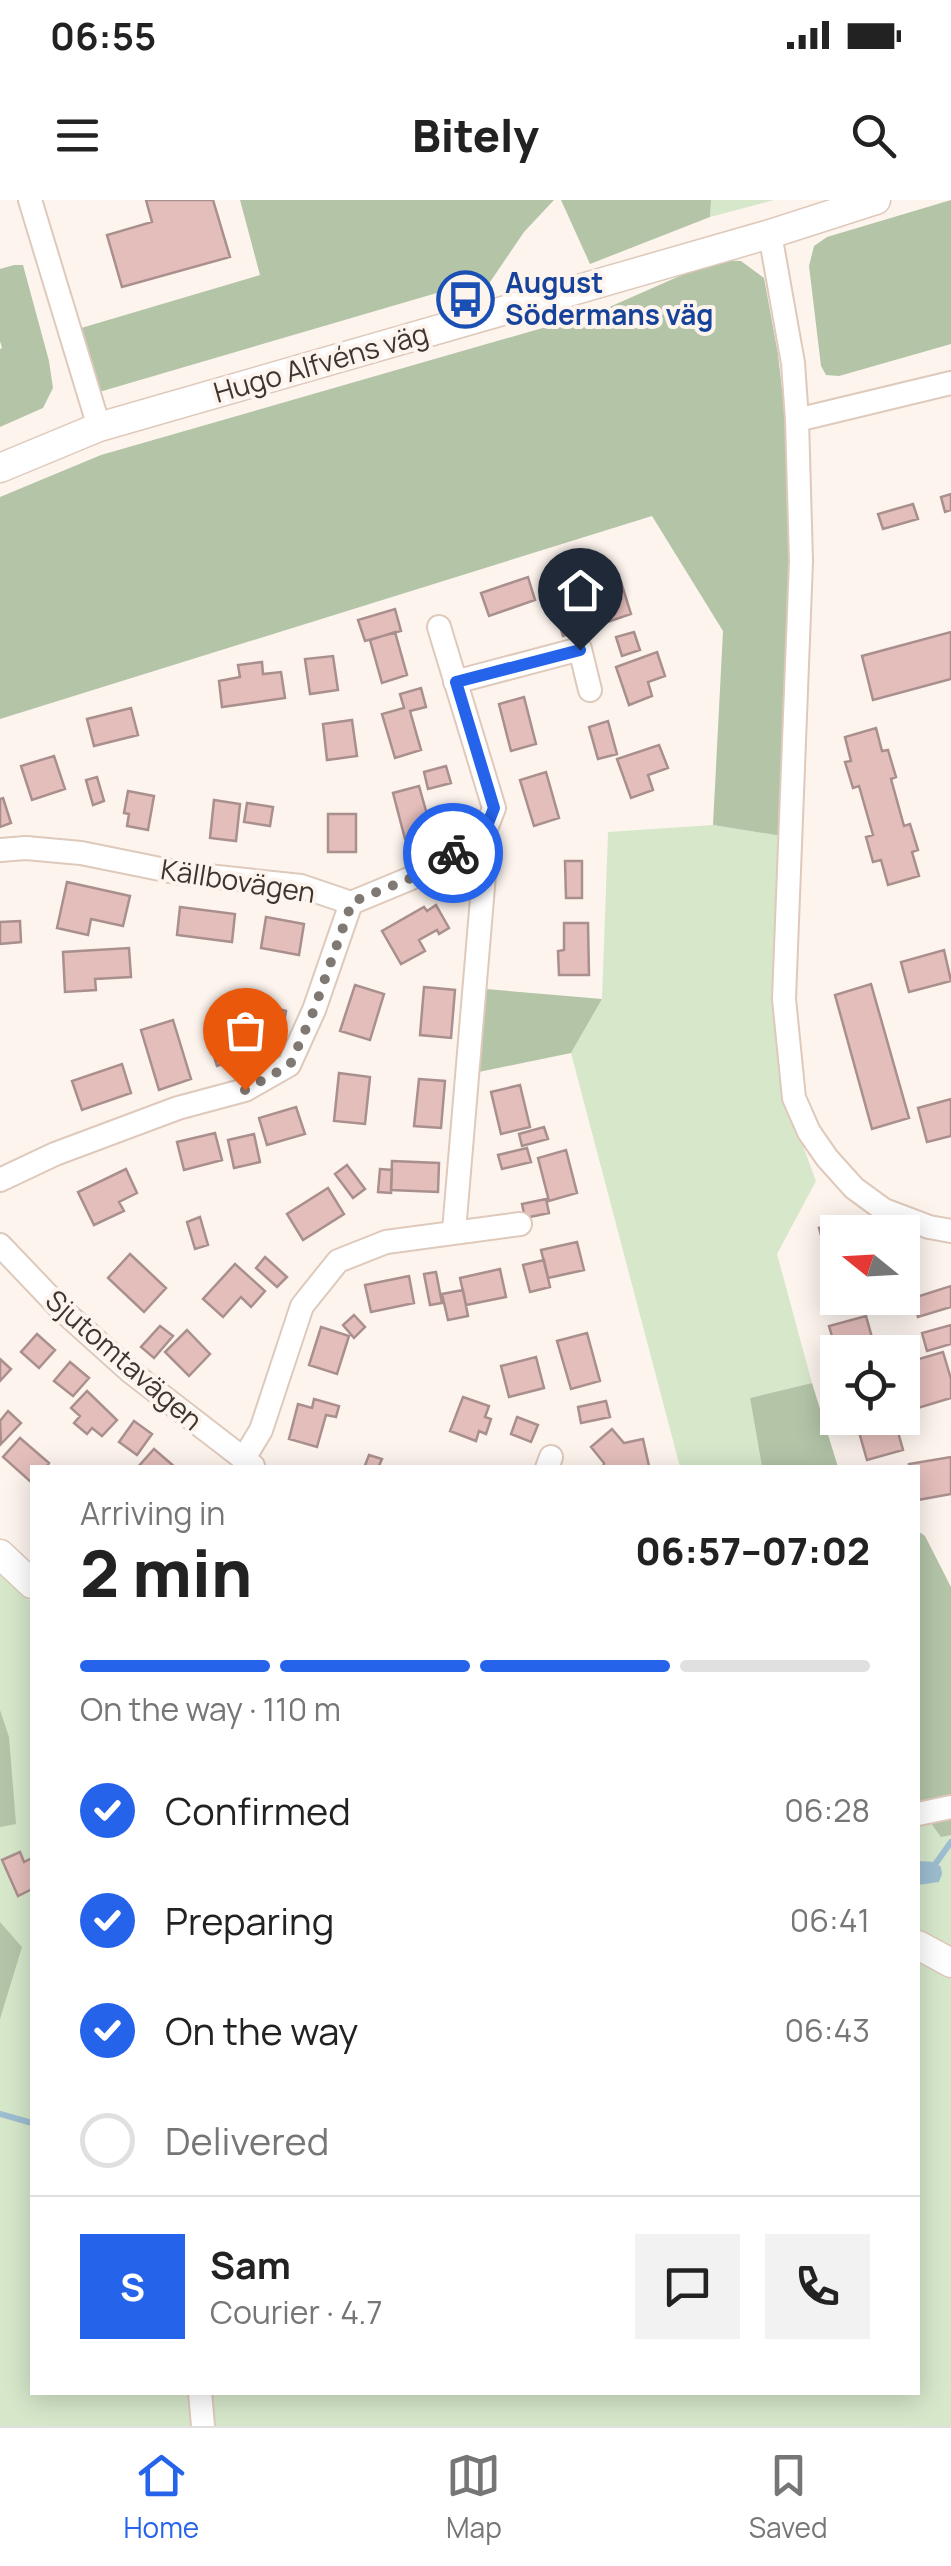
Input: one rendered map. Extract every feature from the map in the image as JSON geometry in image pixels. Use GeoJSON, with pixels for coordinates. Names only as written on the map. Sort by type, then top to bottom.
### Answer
{"type":"FeatureCollection","features":[{"type":"Feature","properties":{"kind":"street"},"geometry":{"type":"LineString","coordinates":[[30,200],[99,427]]}},
{"type":"Feature","properties":{"kind":"street","name":"Hugo Alfvéns väg"},"geometry":{"type":"LineString","coordinates":[[0,468],[99,427],[876,200]]}},
{"type":"Feature","properties":{"kind":"street"},"geometry":{"type":"LineString","coordinates":[[770,234],[793,362],[801,561],[784,998],[794,1098],[818,1145],[854,1188],[884,1210],[951,1231]]}},
{"type":"Feature","properties":{"kind":"street"},"geometry":{"type":"LineString","coordinates":[[797,420],[951,384]]}},
{"type":"Feature","properties":{"kind":"street"},"geometry":{"type":"LineString","coordinates":[[439,627],[494,808],[483,836],[485,863],[454,1231]]}},
{"type":"Feature","properties":{"kind":"street"},"geometry":{"type":"LineString","coordinates":[[456,682],[580,650],[590,690]]}},
{"type":"Feature","properties":{"kind":"street","name":"Källbovägen"},"geometry":{"type":"LineString","coordinates":[[0,850],[81,853],[180,873],[301,886],[352,902],[409,879],[483,836]]}},
{"type":"Feature","properties":{"kind":"street"},"geometry":{"type":"LineString","coordinates":[[0,1180],[55,1154],[178,1108],[245,1090],[290,1065],[352,902]]}},
{"type":"Feature","properties":{"kind":"street"},"geometry":{"type":"LineString","coordinates":[[249,1464],[302,1306],[338,1260],[386,1242],[520,1224]]}},
{"type":"Feature","properties":{"kind":"street","name":"Sjutomtavägen"},"geometry":{"type":"LineString","coordinates":[[0,1245],[62,1310],[132,1372],[249,1464]]}},
{"type":"Feature","properties":{"kind":"street"},"geometry":{"type":"LineString","coordinates":[[0,1554],[30,1582]]}},
{"type":"Feature","properties":{"kind":"street"},"geometry":{"type":"LineString","coordinates":[[920,1814],[951,1807]]}},
{"type":"Feature","properties":{"kind":"street"},"geometry":{"type":"LineString","coordinates":[[920,1947],[951,1962]]}},
{"type":"Feature","properties":{"kind":"street"},"geometry":{"type":"LineString","coordinates":[[200,2395],[203,2426]]}},
{"type":"Feature","properties":{"kind":"green space"},"geometry":{"type":"Polygon","coordinates":[[[240,200],[554,200],[524,232],[486,288],[447,290],[89,395],[71,331],[260,275],[240,200]]]}},
{"type":"Feature","properties":{"kind":"green space"},"geometry":{"type":"Polygon","coordinates":[[[561,200],[711,200],[710,217],[590,264],[561,200]]]}},
{"type":"Feature","properties":{"kind":"green space"},"geometry":{"type":"Polygon","coordinates":[[[711,200],[774,200],[710,217],[711,200]]]}},
{"type":"Feature","properties":{"kind":"green space"},"geometry":{"type":"Polygon","coordinates":[[[951,200],[951,344],[839,376],[826,375],[821,366],[809,266],[814,246],[827,237],[951,200]]]}},
{"type":"Feature","properties":{"kind":"green space"},"geometry":{"type":"Polygon","coordinates":[[[716,260],[741,261],[764,278],[778,354],[786,425],[790,566],[782,836],[713,825],[723,631],[652,516],[0,719],[0,497],[101,455],[598,312],[716,260]]]}},
{"type":"Feature","properties":{"kind":"green space"},"geometry":{"type":"Polygon","coordinates":[[[23,265],[53,388],[43,408],[0,427],[0,269],[23,265]]]}},
{"type":"Feature","properties":{"kind":"green space"},"geometry":{"type":"Polygon","coordinates":[[[713,825],[782,836],[784,1094],[816,1181],[777,1254],[812,1383],[750,1398],[762,1465],[679,1465],[571,1053],[602,999],[608,832],[713,825]]]}},
{"type":"Feature","properties":{"kind":"green space"},"geometry":{"type":"Polygon","coordinates":[[[474,988],[602,999],[571,1053],[469,1074],[474,988]]]}},
{"type":"Feature","properties":{"kind":"green space"},"geometry":{"type":"Polygon","coordinates":[[[812,1383],[820,1409],[820,1435],[828,1435],[837,1465],[762,1465],[750,1398],[812,1383]]]}},
{"type":"Feature","properties":{"kind":"green space"},"geometry":{"type":"Polygon","coordinates":[[[920,1532],[951,1587],[951,1835],[941,1837],[920,1808],[920,1532]]]}},
{"type":"Feature","properties":{"kind":"green space"},"geometry":{"type":"Polygon","coordinates":[[[0,1572],[30,1601],[30,2395],[920,2395],[920,1810],[951,1806],[951,2426],[0,2426],[0,1572]]]}},
{"type":"Feature","properties":{"kind":"green space"},"geometry":{"type":"Polygon","coordinates":[[[0,1710],[9,1737],[16,1824],[0,1827],[0,1710]]]}},
{"type":"Feature","properties":{"kind":"green space"},"geometry":{"type":"Polygon","coordinates":[[[0,1922],[22,1947],[0,2019],[0,1922]]]}},
{"type":"Feature","properties":{"kind":"water"},"geometry":{"type":"Polygon","coordinates":[[[920,1861],[941,1867],[939,1882],[920,1885],[920,1861]]]}},
{"type":"Feature","properties":{"kind":"building"},"geometry":{"type":"Polygon","coordinates":[[[146,200],[213,200],[230,257],[122,287],[107,235],[152,222],[146,200]]]}},
{"type":"Feature","properties":{"kind":"building"},"geometry":{"type":"Polygon","coordinates":[[[951,494],[951,510],[945,512],[941,497],[951,494]]]}},
{"type":"Feature","properties":{"kind":"building"},"geometry":{"type":"Polygon","coordinates":[[[913,504],[918,519],[883,529],[878,514],[913,504]]]}},
{"type":"Feature","properties":{"kind":"building"},"geometry":{"type":"Polygon","coordinates":[[[528,577],[535,600],[489,616],[481,593],[528,577]]]}},
{"type":"Feature","properties":{"kind":"building"},"geometry":{"type":"Polygon","coordinates":[[[621,582],[631,614],[596,626],[585,594],[621,582]]]}},
{"type":"Feature","properties":{"kind":"building"},"geometry":{"type":"Polygon","coordinates":[[[577,602],[584,630],[563,636],[555,609],[577,602]]]}},
{"type":"Feature","properties":{"kind":"building"},"geometry":{"type":"Polygon","coordinates":[[[395,609],[401,631],[365,641],[358,620],[395,609]]]}},
{"type":"Feature","properties":{"kind":"building"},"geometry":{"type":"Polygon","coordinates":[[[395,632],[407,675],[382,683],[370,640],[395,632]]]}},
{"type":"Feature","properties":{"kind":"building"},"geometry":{"type":"Polygon","coordinates":[[[634,632],[640,650],[622,656],[616,637],[634,632]]]}},
{"type":"Feature","properties":{"kind":"building"},"geometry":{"type":"Polygon","coordinates":[[[951,632],[951,679],[873,700],[862,656],[951,632]]]}},
{"type":"Feature","properties":{"kind":"building"},"geometry":{"type":"Polygon","coordinates":[[[657,652],[665,676],[648,682],[652,696],[629,705],[616,667],[657,652]]]}},
{"type":"Feature","properties":{"kind":"building"},"geometry":{"type":"Polygon","coordinates":[[[333,656],[338,690],[310,694],[305,659],[333,656]]]}},
{"type":"Feature","properties":{"kind":"building"},"geometry":{"type":"Polygon","coordinates":[[[262,662],[263,674],[281,672],[285,698],[222,707],[219,681],[240,677],[238,665],[262,662]]]}},
{"type":"Feature","properties":{"kind":"building"},"geometry":{"type":"Polygon","coordinates":[[[421,688],[426,707],[410,711],[421,750],[395,758],[382,714],[404,708],[400,694],[421,688]]]}},
{"type":"Feature","properties":{"kind":"building"},"geometry":{"type":"Polygon","coordinates":[[[524,697],[536,744],[511,751],[499,704],[524,697]]]}},
{"type":"Feature","properties":{"kind":"building"},"geometry":{"type":"Polygon","coordinates":[[[131,708],[138,735],[94,746],[87,719],[131,708]]]}},
{"type":"Feature","properties":{"kind":"building"},"geometry":{"type":"Polygon","coordinates":[[[352,720],[357,756],[327,760],[323,724],[352,720]]]}},
{"type":"Feature","properties":{"kind":"building"},"geometry":{"type":"Polygon","coordinates":[[[608,721],[617,754],[598,759],[589,727],[608,721]]]}},
{"type":"Feature","properties":{"kind":"building"},"geometry":{"type":"Polygon","coordinates":[[[876,728],[882,751],[888,750],[896,777],[891,779],[904,826],[910,824],[918,850],[912,852],[919,876],[888,885],[881,860],[873,862],[866,837],[873,835],[859,786],[853,788],[845,762],[851,761],[845,737],[876,728]]]}},
{"type":"Feature","properties":{"kind":"building"},"geometry":{"type":"Polygon","coordinates":[[[659,745],[668,768],[648,775],[653,790],[631,798],[617,759],[659,745]]]}},
{"type":"Feature","properties":{"kind":"building"},"geometry":{"type":"Polygon","coordinates":[[[54,756],[65,789],[32,800],[21,766],[54,756]]]}},
{"type":"Feature","properties":{"kind":"building"},"geometry":{"type":"Polygon","coordinates":[[[446,766],[451,783],[428,789],[424,772],[446,766]]]}},
{"type":"Feature","properties":{"kind":"building"},"geometry":{"type":"Polygon","coordinates":[[[546,772],[559,818],[534,826],[520,780],[546,772]]]}},
{"type":"Feature","properties":{"kind":"building"},"geometry":{"type":"Polygon","coordinates":[[[97,777],[104,801],[93,805],[86,780],[97,777]]]}},
{"type":"Feature","properties":{"kind":"building"},"geometry":{"type":"Polygon","coordinates":[[[419,786],[432,832],[405,839],[393,793],[419,786]]]}},
{"type":"Feature","properties":{"kind":"building"},"geometry":{"type":"Polygon","coordinates":[[[128,791],[154,796],[148,830],[127,826],[129,814],[124,813],[128,791]]]}},
{"type":"Feature","properties":{"kind":"building"},"geometry":{"type":"Polygon","coordinates":[[[3,798],[11,823],[0,827],[0,799],[3,798]]]}},
{"type":"Feature","properties":{"kind":"building"},"geometry":{"type":"Polygon","coordinates":[[[214,800],[240,804],[236,841],[210,838],[214,800]]]}},
{"type":"Feature","properties":{"kind":"building"},"geometry":{"type":"Polygon","coordinates":[[[247,803],[273,807],[270,826],[244,822],[247,803]]]}},
{"type":"Feature","properties":{"kind":"building"},"geometry":{"type":"Polygon","coordinates":[[[328,814],[356,814],[356,852],[328,852],[328,814]]]}},
{"type":"Feature","properties":{"kind":"building"},"geometry":{"type":"Polygon","coordinates":[[[565,861],[582,861],[582,898],[566,898],[565,861]]]}},
{"type":"Feature","properties":{"kind":"building"},"geometry":{"type":"Polygon","coordinates":[[[67,882],[130,896],[123,926],[91,919],[88,935],[57,928],[67,882]]]}},
{"type":"Feature","properties":{"kind":"building"},"geometry":{"type":"Polygon","coordinates":[[[436,905],[449,928],[419,940],[425,951],[401,964],[382,931],[424,907],[427,911],[436,905]]]}},
{"type":"Feature","properties":{"kind":"building"},"geometry":{"type":"Polygon","coordinates":[[[180,907],[235,914],[232,942],[177,935],[180,907]]]}},
{"type":"Feature","properties":{"kind":"building"},"geometry":{"type":"Polygon","coordinates":[[[266,917],[304,924],[299,955],[261,948],[266,917]]]}},
{"type":"Feature","properties":{"kind":"building"},"geometry":{"type":"Polygon","coordinates":[[[20,921],[21,942],[0,944],[0,922],[20,921]]]}},
{"type":"Feature","properties":{"kind":"building"},"geometry":{"type":"Polygon","coordinates":[[[564,923],[588,923],[589,975],[559,975],[558,951],[564,950],[564,923]]]}},
{"type":"Feature","properties":{"kind":"building"},"geometry":{"type":"Polygon","coordinates":[[[129,948],[131,977],[95,979],[96,990],[65,992],[63,952],[129,948]]]}},
{"type":"Feature","properties":{"kind":"building"},"geometry":{"type":"Polygon","coordinates":[[[944,950],[951,981],[909,992],[901,962],[944,950]]]}},
{"type":"Feature","properties":{"kind":"building"},"geometry":{"type":"Polygon","coordinates":[[[871,984],[909,1118],[872,1129],[835,995],[871,984]]]}},
{"type":"Feature","properties":{"kind":"building"},"geometry":{"type":"Polygon","coordinates":[[[355,985],[384,994],[370,1040],[340,1031],[355,985]]]}},
{"type":"Feature","properties":{"kind":"building"},"geometry":{"type":"Polygon","coordinates":[[[424,987],[455,990],[451,1038],[420,1035],[424,987]]]}},
{"type":"Feature","properties":{"kind":"building"},"geometry":{"type":"Polygon","coordinates":[[[267,1006],[286,1011],[283,1027],[263,1022],[267,1006]]]}},
{"type":"Feature","properties":{"kind":"building"},"geometry":{"type":"Polygon","coordinates":[[[173,1020],[191,1079],[159,1090],[141,1030],[173,1020]]]}},
{"type":"Feature","properties":{"kind":"building"},"geometry":{"type":"Polygon","coordinates":[[[219,1024],[223,1038],[244,1031],[252,1054],[217,1066],[205,1028],[219,1024]]]}},
{"type":"Feature","properties":{"kind":"building"},"geometry":{"type":"Polygon","coordinates":[[[122,1064],[131,1093],[82,1110],[72,1081],[122,1064]]]}},
{"type":"Feature","properties":{"kind":"building"},"geometry":{"type":"Polygon","coordinates":[[[339,1073],[370,1077],[365,1124],[334,1121],[339,1073]]]}},
{"type":"Feature","properties":{"kind":"building"},"geometry":{"type":"Polygon","coordinates":[[[419,1079],[445,1081],[441,1128],[414,1126],[419,1079]]]}},
{"type":"Feature","properties":{"kind":"building"},"geometry":{"type":"Polygon","coordinates":[[[520,1085],[530,1127],[501,1134],[491,1092],[520,1085]]]}},
{"type":"Feature","properties":{"kind":"building"},"geometry":{"type":"Polygon","coordinates":[[[951,1099],[951,1136],[927,1142],[918,1108],[951,1099]]]}},
{"type":"Feature","properties":{"kind":"building"},"geometry":{"type":"Polygon","coordinates":[[[296,1107],[305,1134],[267,1145],[259,1118],[296,1107]]]}},
{"type":"Feature","properties":{"kind":"building"},"geometry":{"type":"Polygon","coordinates":[[[544,1127],[548,1139],[522,1146],[519,1134],[544,1127]]]}},
{"type":"Feature","properties":{"kind":"building"},"geometry":{"type":"Polygon","coordinates":[[[215,1133],[222,1160],[184,1170],[177,1142],[215,1133]]]}},
{"type":"Feature","properties":{"kind":"building"},"geometry":{"type":"Polygon","coordinates":[[[254,1134],[260,1162],[234,1168],[228,1140],[254,1134]]]}},
{"type":"Feature","properties":{"kind":"building"},"geometry":{"type":"Polygon","coordinates":[[[527,1148],[531,1162],[502,1169],[498,1155],[527,1148]]]}},
{"type":"Feature","properties":{"kind":"building"},"geometry":{"type":"Polygon","coordinates":[[[566,1150],[577,1193],[549,1201],[538,1158],[566,1150]]]}},
{"type":"Feature","properties":{"kind":"building"},"geometry":{"type":"Polygon","coordinates":[[[392,1161],[439,1163],[438,1192],[391,1190],[392,1161]]]}},
{"type":"Feature","properties":{"kind":"building"},"geometry":{"type":"Polygon","coordinates":[[[347,1165],[365,1189],[353,1198],[335,1174],[347,1165]]]}},
{"type":"Feature","properties":{"kind":"building"},"geometry":{"type":"Polygon","coordinates":[[[126,1169],[137,1193],[119,1202],[124,1211],[94,1225],[78,1192],[126,1169]]]}},
{"type":"Feature","properties":{"kind":"building"},"geometry":{"type":"Polygon","coordinates":[[[380,1169],[392,1170],[391,1193],[378,1192],[380,1169]]]}},
{"type":"Feature","properties":{"kind":"building"},"geometry":{"type":"Polygon","coordinates":[[[328,1188],[344,1214],[303,1240],[287,1214],[328,1188]]]}},
{"type":"Feature","properties":{"kind":"building"},"geometry":{"type":"Polygon","coordinates":[[[546,1199],[549,1213],[525,1218],[522,1204],[546,1199]]]}},
{"type":"Feature","properties":{"kind":"building"},"geometry":{"type":"Polygon","coordinates":[[[200,1217],[208,1245],[195,1249],[187,1222],[200,1217]]]}},
{"type":"Feature","properties":{"kind":"building"},"geometry":{"type":"Polygon","coordinates":[[[577,1242],[584,1270],[548,1278],[541,1250],[577,1242]]]}},
{"type":"Feature","properties":{"kind":"building"},"geometry":{"type":"Polygon","coordinates":[[[130,1254],[166,1288],[144,1312],[108,1278],[130,1254]]]}},
{"type":"Feature","properties":{"kind":"building"},"geometry":{"type":"Polygon","coordinates":[[[265,1257],[287,1277],[277,1287],[256,1268],[265,1257]]]}},
{"type":"Feature","properties":{"kind":"building"},"geometry":{"type":"Polygon","coordinates":[[[544,1260],[550,1287],[530,1292],[523,1265],[544,1260]]]}},
{"type":"Feature","properties":{"kind":"building"},"geometry":{"type":"Polygon","coordinates":[[[235,1264],[265,1291],[251,1307],[241,1297],[223,1317],[203,1299],[235,1264]]]}},
{"type":"Feature","properties":{"kind":"building"},"geometry":{"type":"Polygon","coordinates":[[[500,1269],[506,1297],[466,1305],[460,1278],[500,1269]]]}},
{"type":"Feature","properties":{"kind":"building"},"geometry":{"type":"Polygon","coordinates":[[[436,1272],[442,1303],[430,1305],[424,1274],[436,1272]]]}},
{"type":"Feature","properties":{"kind":"building"},"geometry":{"type":"Polygon","coordinates":[[[409,1276],[414,1303],[371,1312],[365,1285],[409,1276]]]}},
{"type":"Feature","properties":{"kind":"building"},"geometry":{"type":"Polygon","coordinates":[[[951,1286],[951,1307],[918,1317],[920,1296],[951,1286]]]}},
{"type":"Feature","properties":{"kind":"building"},"geometry":{"type":"Polygon","coordinates":[[[463,1290],[468,1316],[448,1320],[442,1294],[463,1290]]]}},
{"type":"Feature","properties":{"kind":"building"},"geometry":{"type":"Polygon","coordinates":[[[354,1315],[365,1327],[354,1338],[343,1325],[354,1315]]]}},
{"type":"Feature","properties":{"kind":"building"},"geometry":{"type":"Polygon","coordinates":[[[866,1316],[871,1335],[832,1335],[829,1326],[866,1316]]]}},
{"type":"Feature","properties":{"kind":"building"},"geometry":{"type":"Polygon","coordinates":[[[951,1325],[951,1344],[927,1351],[922,1333],[951,1325]]]}},
{"type":"Feature","properties":{"kind":"building"},"geometry":{"type":"Polygon","coordinates":[[[160,1326],[173,1336],[154,1358],[141,1347],[160,1326]]]}},
{"type":"Feature","properties":{"kind":"building"},"geometry":{"type":"Polygon","coordinates":[[[321,1327],[349,1336],[337,1374],[309,1365],[321,1327]]]}},
{"type":"Feature","properties":{"kind":"building"},"geometry":{"type":"Polygon","coordinates":[[[187,1330],[210,1354],[189,1376],[165,1352],[187,1330]]]}},
{"type":"Feature","properties":{"kind":"building"},"geometry":{"type":"Polygon","coordinates":[[[587,1333],[600,1381],[571,1389],[557,1341],[587,1333]]]}},
{"type":"Feature","properties":{"kind":"building"},"geometry":{"type":"Polygon","coordinates":[[[37,1334],[55,1350],[39,1368],[21,1352],[37,1334]]]}},
{"type":"Feature","properties":{"kind":"building"},"geometry":{"type":"Polygon","coordinates":[[[943,1352],[951,1379],[951,1398],[920,1407],[920,1359],[943,1352]]]}},
{"type":"Feature","properties":{"kind":"building"},"geometry":{"type":"Polygon","coordinates":[[[536,1357],[544,1388],[509,1397],[501,1366],[536,1357]]]}},
{"type":"Feature","properties":{"kind":"building"},"geometry":{"type":"Polygon","coordinates":[[[0,1359],[11,1369],[0,1381],[0,1359]]]}},
{"type":"Feature","properties":{"kind":"building"},"geometry":{"type":"Polygon","coordinates":[[[70,1362],[89,1378],[73,1396],[54,1381],[70,1362]]]}},
{"type":"Feature","properties":{"kind":"building"},"geometry":{"type":"Polygon","coordinates":[[[87,1391],[117,1420],[102,1436],[92,1428],[87,1434],[74,1423],[80,1416],[71,1408],[87,1391]]]}},
{"type":"Feature","properties":{"kind":"building"},"geometry":{"type":"Polygon","coordinates":[[[463,1397],[489,1406],[485,1417],[491,1419],[486,1434],[479,1431],[476,1441],[450,1431],[463,1397]]]}},
{"type":"Feature","properties":{"kind":"building"},"geometry":{"type":"Polygon","coordinates":[[[314,1399],[339,1406],[336,1417],[326,1415],[317,1447],[289,1439],[298,1404],[312,1408],[314,1399]]]}},
{"type":"Feature","properties":{"kind":"building"},"geometry":{"type":"Polygon","coordinates":[[[606,1401],[610,1417],[581,1423],[578,1407],[606,1401]]]}},
{"type":"Feature","properties":{"kind":"building"},"geometry":{"type":"Polygon","coordinates":[[[8,1411],[21,1423],[1,1444],[0,1421],[8,1411]]]}},
{"type":"Feature","properties":{"kind":"building"},"geometry":{"type":"Polygon","coordinates":[[[517,1417],[538,1425],[531,1442],[511,1434],[517,1417]]]}},
{"type":"Feature","properties":{"kind":"building"},"geometry":{"type":"Polygon","coordinates":[[[134,1421],[152,1434],[137,1455],[119,1442],[134,1421]]]}},
{"type":"Feature","properties":{"kind":"building"},"geometry":{"type":"Polygon","coordinates":[[[612,1429],[624,1443],[643,1439],[649,1465],[604,1465],[591,1447],[612,1429]]]}},
{"type":"Feature","properties":{"kind":"building"},"geometry":{"type":"Polygon","coordinates":[[[860,1435],[899,1435],[903,1450],[867,1460],[860,1435]]]}},
{"type":"Feature","properties":{"kind":"building"},"geometry":{"type":"Polygon","coordinates":[[[20,1438],[49,1463],[30,1465],[30,1481],[3,1457],[20,1438]]]}},
{"type":"Feature","properties":{"kind":"building"},"geometry":{"type":"Polygon","coordinates":[[[154,1449],[173,1465],[140,1465],[154,1449]]]}},
{"type":"Feature","properties":{"kind":"building"},"geometry":{"type":"Polygon","coordinates":[[[369,1455],[382,1459],[379,1465],[365,1465],[369,1455]]]}},
{"type":"Feature","properties":{"kind":"building"},"geometry":{"type":"Polygon","coordinates":[[[951,1457],[951,1494],[920,1500],[920,1465],[909,1464],[951,1457]]]}},
{"type":"Feature","properties":{"kind":"building"},"geometry":{"type":"Polygon","coordinates":[[[20,1852],[24,1862],[30,1859],[30,1890],[18,1896],[2,1860],[20,1852]]]}},
{"type":"Feature","properties":{"kind":"waterway"},"geometry":{"type":"LineString","coordinates":[[936,1863],[951,1842]]}},
{"type":"Feature","properties":{"kind":"waterway"},"geometry":{"type":"LineString","coordinates":[[0,2114],[30,2122]]}},
{"type":"Feature","properties":{"kind":"way so far"},"geometry":{"type":"LineString","coordinates":[[245,1090],[290,1065],[352,902],[409,879],[453,853]]}},
{"type":"Feature","properties":{"kind":"place","name":"August Södermans väg"},"geometry":{"type":"Point","coordinates":[466,299]}},
{"type":"Feature","properties":{"kind":"route"},"geometry":{"type":"LineString","coordinates":[[453,853],[483,836],[494,808],[456,682],[580,650]]}}]}
